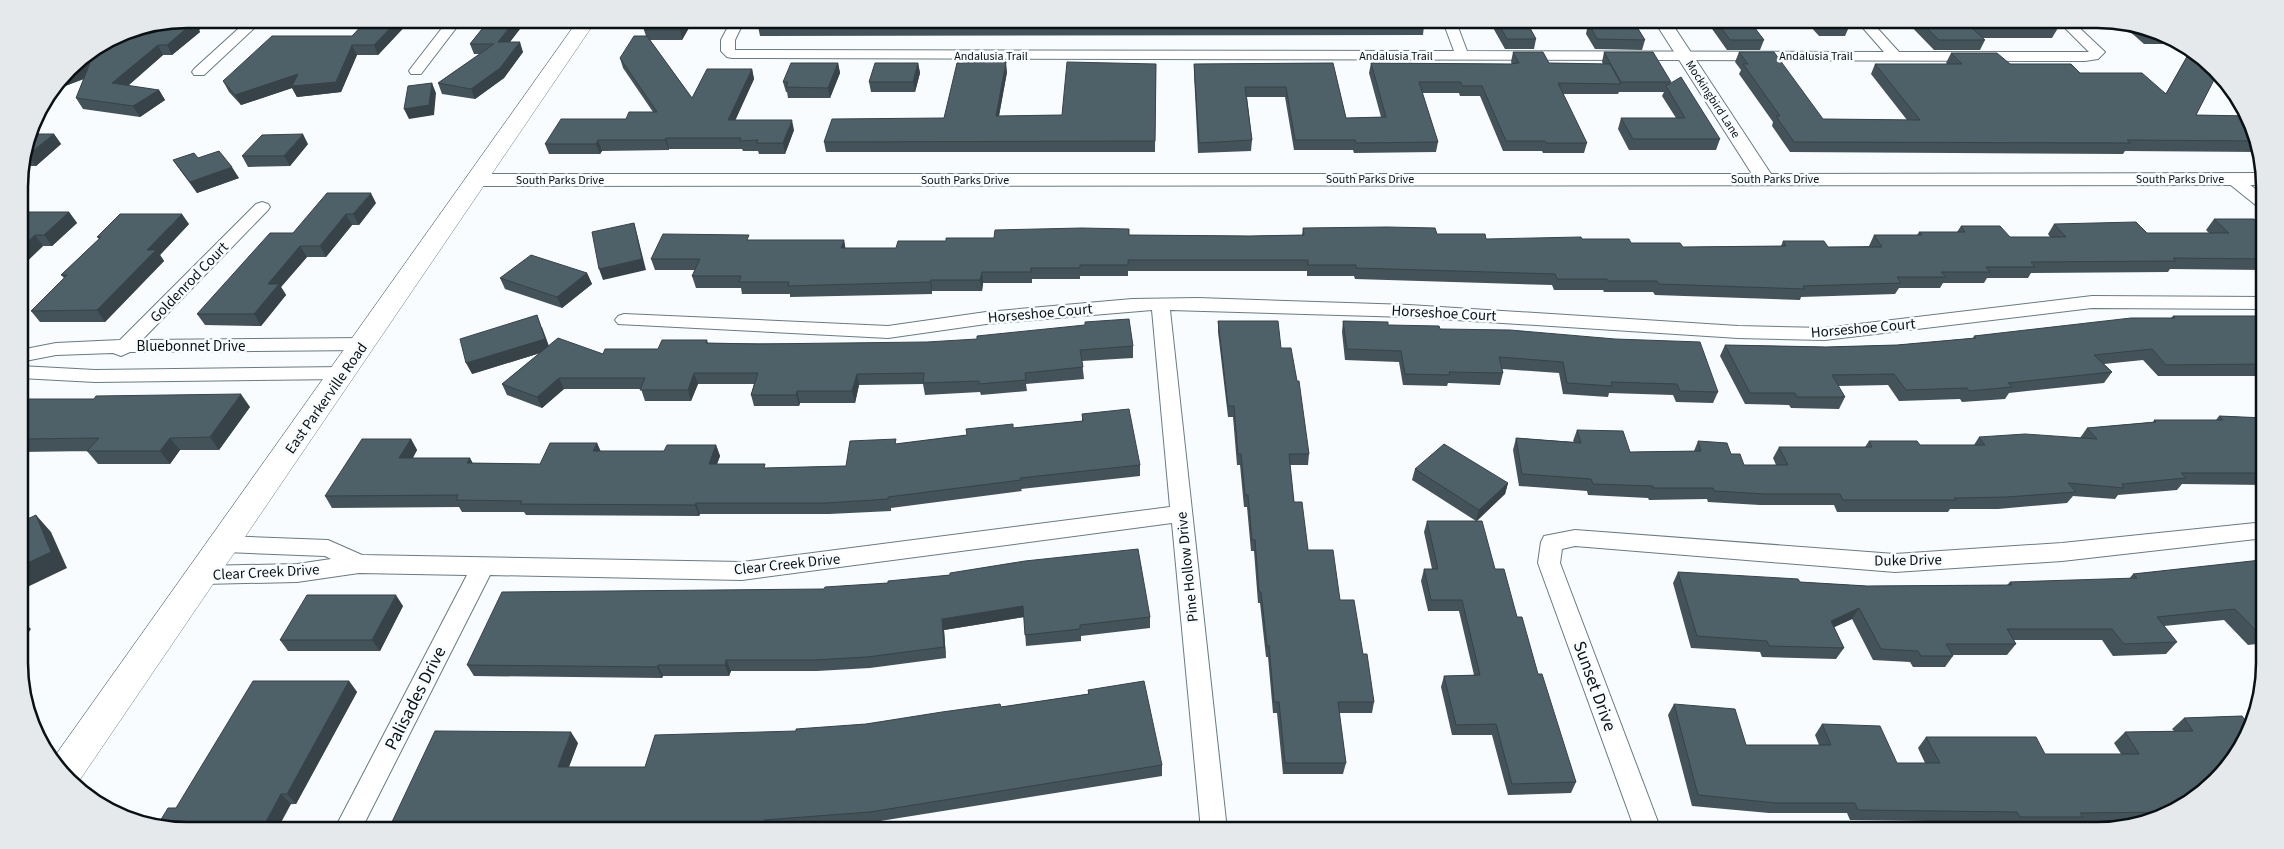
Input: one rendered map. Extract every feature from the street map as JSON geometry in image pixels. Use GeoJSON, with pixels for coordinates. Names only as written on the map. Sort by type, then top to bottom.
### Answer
{"type":"FeatureCollection","features":[{"type":"Feature","properties":{"kind":"main road","name":"East Parkerville Road"},"geometry":{"type":"LineString","coordinates":[[68,768],[344,373],[475,180],[582,28]]}},
{"type":"Feature","properties":{"kind":"street"},"geometry":{"type":"LineString","coordinates":[[199,72],[247,28]]}},
{"type":"Feature","properties":{"kind":"street"},"geometry":{"type":"LineString","coordinates":[[416,71],[449,28]]}},
{"type":"Feature","properties":{"kind":"street","name":"Andalusia Trail"},"geometry":{"type":"LineString","coordinates":[[734,28],[728,40],[728,51],[732,54],[2085,57],[2093,56],[2098,52],[2073,28]]}},
{"type":"Feature","properties":{"kind":"street"},"geometry":{"type":"LineString","coordinates":[[1451,28],[1462,56]]}},
{"type":"Feature","properties":{"kind":"street","name":"Mockingbird Lane"},"geometry":{"type":"LineString","coordinates":[[1667,28],[1764,179]]}},
{"type":"Feature","properties":{"kind":"street"},"geometry":{"type":"LineString","coordinates":[[1870,28],[1895,56]]}},
{"type":"Feature","properties":{"kind":"street"},"geometry":{"type":"LineString","coordinates":[[2233,179],[2256,198]]}},
{"type":"Feature","properties":{"kind":"street","name":"South Parks Drive"},"geometry":{"type":"LineString","coordinates":[[475,180],[2256,179]]}},
{"type":"Feature","properties":{"kind":"street","name":"Goldenrod Court"},"geometry":{"type":"LineString","coordinates":[[95,376],[262,207]]}},
{"type":"Feature","properties":{"kind":"street","name":"Horseshoe Court"},"geometry":{"type":"LineString","coordinates":[[624,320],[888,332],[986,318],[1160,304],[1409,311],[1738,332],[1825,334],[2092,302],[2256,303]]}},
{"type":"Feature","properties":{"kind":"street","name":"Pine Hollow Drive"},"geometry":{"type":"LineString","coordinates":[[1160,304],[1213,821]]}},
{"type":"Feature","properties":{"kind":"street","name":"Bluebonnet Drive"},"geometry":{"type":"LineString","coordinates":[[28,354],[56,349],[126,346],[364,344]]}},
{"type":"Feature","properties":{"kind":"street","name":"Bluebonnet Drive"},"geometry":{"type":"LineString","coordinates":[[28,372],[95,376],[344,373]]}},
{"type":"Feature","properties":{"kind":"street","name":"Clear Creek Drive"},"geometry":{"type":"LineString","coordinates":[[203,575],[297,574],[359,564],[742,571],[1181,514]]}},
{"type":"Feature","properties":{"kind":"street","name":"Duke Drive"},"geometry":{"type":"LineString","coordinates":[[1552,542],[1575,538],[1895,563],[2062,552],[2256,531]]}},
{"type":"Feature","properties":{"kind":"street","name":"Sunset Drive"},"geometry":{"type":"LineString","coordinates":[[1552,542],[1549,563],[1645,821]]}},
{"type":"Feature","properties":{"kind":"street","name":"Clear Creek Drive"},"geometry":{"type":"LineString","coordinates":[[225,544],[328,548],[359,564]]}},
{"type":"Feature","properties":{"kind":"street","name":"Palisades Drive"},"geometry":{"type":"LineString","coordinates":[[352,822],[483,566]]}},
{"type":"Feature","properties":{"kind":"building"},"geometry":{"type":"Polygon","coordinates":[[[187,28],[167,45],[158,45],[112,83],[159,90],[133,106],[76,98],[90,63],[84,66],[98,54],[135,36],[155,31],[187,28]]]}},
{"type":"Feature","properties":{"kind":"building"},"geometry":{"type":"Polygon","coordinates":[[[360,28],[390,28],[374,45],[352,45],[336,82],[292,86],[298,74],[235,95],[223,81],[272,36],[352,36],[360,28]]]}},
{"type":"Feature","properties":{"kind":"building"},"geometry":{"type":"Polygon","coordinates":[[[483,28],[509,28],[498,42],[520,42],[500,68],[471,89],[438,83],[494,44],[470,44],[483,28]]]}},
{"type":"Feature","properties":{"kind":"building"},"geometry":{"type":"Polygon","coordinates":[[[645,28],[681,28],[680,30],[644,30],[645,28]]]}},
{"type":"Feature","properties":{"kind":"building"},"geometry":{"type":"Polygon","coordinates":[[[1501,28],[1530,28],[1536,39],[1507,39],[1501,28]]]}},
{"type":"Feature","properties":{"kind":"building"},"geometry":{"type":"Polygon","coordinates":[[[1591,28],[1638,28],[1645,40],[1597,39],[1591,28]]]}},
{"type":"Feature","properties":{"kind":"building"},"geometry":{"type":"Polygon","coordinates":[[[1721,28],[1755,28],[1764,40],[1730,40],[1721,28]]]}},
{"type":"Feature","properties":{"kind":"building"},"geometry":{"type":"Polygon","coordinates":[[[1927,28],[1972,28],[1985,40],[1939,40],[1927,28]]]}},
{"type":"Feature","properties":{"kind":"building"},"geometry":{"type":"Polygon","coordinates":[[[634,36],[647,36],[692,98],[707,69],[752,69],[728,120],[792,120],[783,143],[756,143],[758,140],[740,141],[741,138],[666,138],[665,140],[598,140],[596,144],[545,144],[561,119],[626,119],[629,112],[657,112],[620,58],[634,36]]]}},
{"type":"Feature","properties":{"kind":"building"},"geometry":{"type":"Polygon","coordinates":[[[1513,52],[1543,52],[1549,63],[1610,64],[1621,84],[1558,83],[1587,143],[1506,141],[1482,86],[1462,86],[1461,82],[1419,82],[1438,142],[1356,143],[1355,140],[1295,140],[1286,87],[1245,87],[1252,140],[1199,143],[1194,64],[1333,63],[1346,118],[1386,117],[1371,63],[1519,63],[1513,52]]]}},
{"type":"Feature","properties":{"kind":"building"},"geometry":{"type":"Polygon","coordinates":[[[1604,52],[1653,52],[1671,82],[1621,82],[1604,52]]]}},
{"type":"Feature","properties":{"kind":"building"},"geometry":{"type":"Polygon","coordinates":[[[1739,52],[1774,52],[1823,119],[1920,120],[1875,64],[1962,64],[1951,53],[1997,53],[2010,64],[2071,64],[2080,73],[2142,73],[2166,94],[2188,55],[2214,79],[2196,115],[2239,116],[2250,141],[2127,140],[2130,143],[1794,142],[1776,116],[1780,116],[1743,64],[1748,64],[1739,52]]]}},
{"type":"Feature","properties":{"kind":"building"},"geometry":{"type":"Polygon","coordinates":[[[1006,62],[996,116],[1062,115],[1067,62],[1156,64],[1155,141],[824,142],[832,119],[944,118],[957,63],[1006,62]]]}},
{"type":"Feature","properties":{"kind":"building"},"geometry":{"type":"Polygon","coordinates":[[[791,63],[838,63],[828,88],[786,87],[788,82],[783,82],[791,63]]]}},
{"type":"Feature","properties":{"kind":"building"},"geometry":{"type":"Polygon","coordinates":[[[875,63],[918,63],[913,82],[869,82],[875,63]]]}},
{"type":"Feature","properties":{"kind":"building"},"geometry":{"type":"Polygon","coordinates":[[[1681,77],[1720,139],[1633,139],[1621,118],[1685,118],[1666,86],[1681,77]]]}},
{"type":"Feature","properties":{"kind":"building"},"geometry":{"type":"Polygon","coordinates":[[[432,83],[429,105],[404,109],[408,86],[432,83]]]}},
{"type":"Feature","properties":{"kind":"building"},"geometry":{"type":"Polygon","coordinates":[[[36,134],[54,134],[32,152],[36,134]]]}},
{"type":"Feature","properties":{"kind":"building"},"geometry":{"type":"Polygon","coordinates":[[[303,134],[284,156],[242,156],[262,135],[303,134]]]}},
{"type":"Feature","properties":{"kind":"building"},"geometry":{"type":"Polygon","coordinates":[[[219,151],[232,167],[190,182],[173,160],[194,153],[198,158],[219,151]]]}},
{"type":"Feature","properties":{"kind":"building"},"geometry":{"type":"Polygon","coordinates":[[[327,193],[371,193],[353,214],[346,214],[320,246],[300,246],[268,284],[279,284],[254,314],[197,314],[270,233],[293,233],[327,193]]]}},
{"type":"Feature","properties":{"kind":"building"},"geometry":{"type":"Polygon","coordinates":[[[28,212],[69,212],[44,235],[35,235],[28,242],[28,212]]]}},
{"type":"Feature","properties":{"kind":"building"},"geometry":{"type":"Polygon","coordinates":[[[120,214],[182,214],[147,250],[156,250],[97,310],[31,311],[67,275],[61,275],[101,237],[97,237],[120,214]]]}},
{"type":"Feature","properties":{"kind":"building"},"geometry":{"type":"Polygon","coordinates":[[[2214,219],[2254,219],[2256,221],[2256,259],[2173,258],[2176,261],[2031,262],[2035,267],[1986,267],[1990,272],[1941,272],[1946,277],[1897,277],[1901,283],[1803,286],[1805,289],[1659,284],[1657,281],[1557,279],[1555,274],[1356,268],[1356,265],[1308,265],[1308,260],[1128,260],[1128,265],[1080,265],[1080,268],[1031,268],[1031,272],[982,272],[980,280],[931,280],[930,282],[788,286],[789,282],[739,282],[741,276],[692,276],[700,259],[651,259],[663,234],[749,235],[747,240],[844,240],[841,248],[896,248],[898,241],[994,238],[995,230],[1082,228],[1129,229],[1129,235],[1250,236],[1304,235],[1303,228],[1435,228],[1437,234],[1485,234],[1486,239],[1581,237],[1582,239],[1629,239],[1631,243],[1680,243],[1683,247],[1786,246],[1783,241],[1824,241],[1828,247],[1882,247],[1874,235],[1922,235],[1919,232],[1965,232],[1961,226],[2000,226],[2010,237],[2066,237],[2054,224],[2136,222],[2147,233],[2229,233],[2214,219]]]}},
{"type":"Feature","properties":{"kind":"building"},"geometry":{"type":"Polygon","coordinates":[[[634,223],[642,259],[599,269],[592,232],[634,223]]]}},
{"type":"Feature","properties":{"kind":"building"},"geometry":{"type":"Polygon","coordinates":[[[531,255],[587,273],[557,297],[500,278],[531,255]]]}},
{"type":"Feature","properties":{"kind":"building"},"geometry":{"type":"Polygon","coordinates":[[[537,315],[545,339],[466,363],[460,339],[537,315]]]}},
{"type":"Feature","properties":{"kind":"building"},"geometry":{"type":"Polygon","coordinates":[[[2173,316],[2256,316],[2256,364],[2166,365],[2152,349],[2094,355],[2112,372],[2008,383],[2012,387],[1969,391],[1967,388],[1906,390],[1894,374],[1832,375],[1845,397],[1797,397],[1795,393],[1750,393],[1725,345],[1826,347],[1897,345],[1976,338],[1974,336],[2131,318],[2175,318],[2173,316]]]}},
{"type":"Feature","properties":{"kind":"building"},"geometry":{"type":"Polygon","coordinates":[[[1129,319],[1133,346],[1080,350],[1083,367],[1025,373],[1026,380],[979,384],[979,381],[923,383],[924,373],[857,374],[852,391],[797,391],[796,395],[751,395],[758,373],[694,373],[688,390],[640,390],[645,378],[559,378],[537,397],[502,384],[558,338],[603,354],[605,349],[658,349],[662,340],[707,340],[706,343],[758,344],[927,342],[977,339],[977,336],[1085,325],[1085,322],[1129,319]]]}},
{"type":"Feature","properties":{"kind":"building"},"geometry":{"type":"Polygon","coordinates":[[[1218,321],[1278,321],[1281,348],[1291,348],[1297,381],[1299,381],[1309,454],[1289,454],[1294,502],[1302,502],[1308,550],[1333,550],[1340,600],[1354,600],[1363,654],[1367,654],[1374,702],[1338,702],[1346,763],[1285,763],[1279,702],[1274,702],[1269,646],[1267,646],[1261,592],[1259,592],[1255,540],[1252,540],[1248,495],[1245,495],[1241,454],[1238,454],[1234,406],[1228,406],[1218,321]]]}},
{"type":"Feature","properties":{"kind":"building"},"geometry":{"type":"Polygon","coordinates":[[[1343,321],[1388,322],[1388,325],[1439,326],[1440,329],[1510,330],[1615,339],[1700,342],[1718,392],[1680,391],[1677,384],[1611,382],[1612,386],[1567,383],[1563,362],[1499,357],[1503,373],[1449,372],[1450,375],[1405,374],[1401,351],[1347,349],[1343,321]]]}},
{"type":"Feature","properties":{"kind":"building"},"geometry":{"type":"Polygon","coordinates":[[[241,394],[210,437],[170,438],[160,451],[87,451],[99,438],[28,439],[28,399],[94,399],[96,396],[241,394]]]}},
{"type":"Feature","properties":{"kind":"building"},"geometry":{"type":"Polygon","coordinates":[[[1129,409],[1140,465],[1020,478],[1021,480],[888,497],[888,499],[826,503],[696,503],[695,505],[520,504],[522,501],[456,500],[458,495],[325,496],[362,439],[411,439],[399,458],[470,458],[467,463],[540,464],[550,443],[597,443],[593,451],[664,451],[667,445],[716,445],[709,464],[765,464],[764,468],[846,466],[850,441],[896,439],[895,444],[967,435],[966,429],[1013,424],[1013,428],[1083,421],[1082,414],[1129,409]]]}},
{"type":"Feature","properties":{"kind":"building"},"geometry":{"type":"Polygon","coordinates":[[[2219,416],[2256,418],[2256,473],[2181,473],[2186,478],[2122,484],[2124,488],[2068,483],[2076,492],[2006,497],[1954,498],[1956,500],[1843,500],[1840,494],[1766,494],[1714,491],[1713,488],[1653,488],[1653,486],[1593,484],[1591,479],[1522,474],[1516,438],[1581,443],[1577,430],[1623,431],[1630,452],[1701,451],[1698,441],[1727,443],[1731,454],[1740,454],[1744,465],[1788,465],[1779,447],[1872,447],[1869,441],[1917,441],[1920,445],[1985,445],[1979,437],[2025,434],[2097,439],[2087,428],[2156,422],[2154,420],[2223,420],[2219,416]]]}},
{"type":"Feature","properties":{"kind":"building"},"geometry":{"type":"Polygon","coordinates":[[[1444,444],[1508,483],[1479,510],[1415,469],[1444,444]]]}},
{"type":"Feature","properties":{"kind":"building"},"geometry":{"type":"Polygon","coordinates":[[[36,515],[51,552],[28,563],[28,519],[36,515]]]}},
{"type":"Feature","properties":{"kind":"building"},"geometry":{"type":"Polygon","coordinates":[[[1427,521],[1482,521],[1495,569],[1504,569],[1517,617],[1522,617],[1538,674],[1542,674],[1576,782],[1512,784],[1496,724],[1456,725],[1444,676],[1480,675],[1462,600],[1431,600],[1424,569],[1438,569],[1427,521]]]}},
{"type":"Feature","properties":{"kind":"building"},"geometry":{"type":"Polygon","coordinates":[[[1138,549],[1150,617],[1080,625],[1080,629],[1025,635],[1023,606],[942,619],[944,647],[867,657],[814,660],[726,660],[725,665],[658,665],[657,667],[467,665],[502,592],[824,589],[825,587],[888,583],[888,581],[950,575],[950,573],[1025,561],[1138,549]]]}},
{"type":"Feature","properties":{"kind":"building"},"geometry":{"type":"Polygon","coordinates":[[[2256,561],[2256,631],[2235,609],[2157,617],[2177,642],[2124,644],[2112,629],[2007,629],[2016,644],[1946,644],[1953,656],[1921,656],[1918,651],[1881,649],[1859,608],[1831,621],[1844,648],[1769,646],[1767,641],[1697,636],[1678,572],[1798,579],[1800,582],[1867,586],[2012,585],[2010,582],[2137,578],[2133,574],[2256,561]]]}},
{"type":"Feature","properties":{"kind":"building"},"geometry":{"type":"Polygon","coordinates":[[[307,595],[396,595],[372,640],[280,640],[307,595]]]}},
{"type":"Feature","properties":{"kind":"building"},"geometry":{"type":"Polygon","coordinates":[[[253,681],[349,681],[287,794],[281,794],[265,822],[186,822],[161,819],[168,808],[176,808],[253,681]]]}},
{"type":"Feature","properties":{"kind":"building"},"geometry":{"type":"Polygon","coordinates":[[[1144,681],[1162,765],[870,812],[764,820],[764,822],[392,822],[435,731],[571,732],[558,767],[645,767],[655,735],[796,731],[796,729],[866,724],[1000,704],[1001,707],[1089,694],[1088,690],[1144,681]]]}},
{"type":"Feature","properties":{"kind":"building"},"geometry":{"type":"Polygon","coordinates":[[[1674,704],[1735,709],[1746,745],[1831,745],[1822,724],[1880,726],[1897,763],[1940,763],[1926,737],[2036,737],[2045,754],[2139,754],[2125,732],[2193,731],[2184,718],[2242,716],[2245,720],[2230,751],[2210,775],[2177,800],[2151,812],[2080,813],[2083,817],[2020,817],[2017,812],[1858,810],[1855,803],[1776,803],[1698,795],[1674,704]]]}}]}
